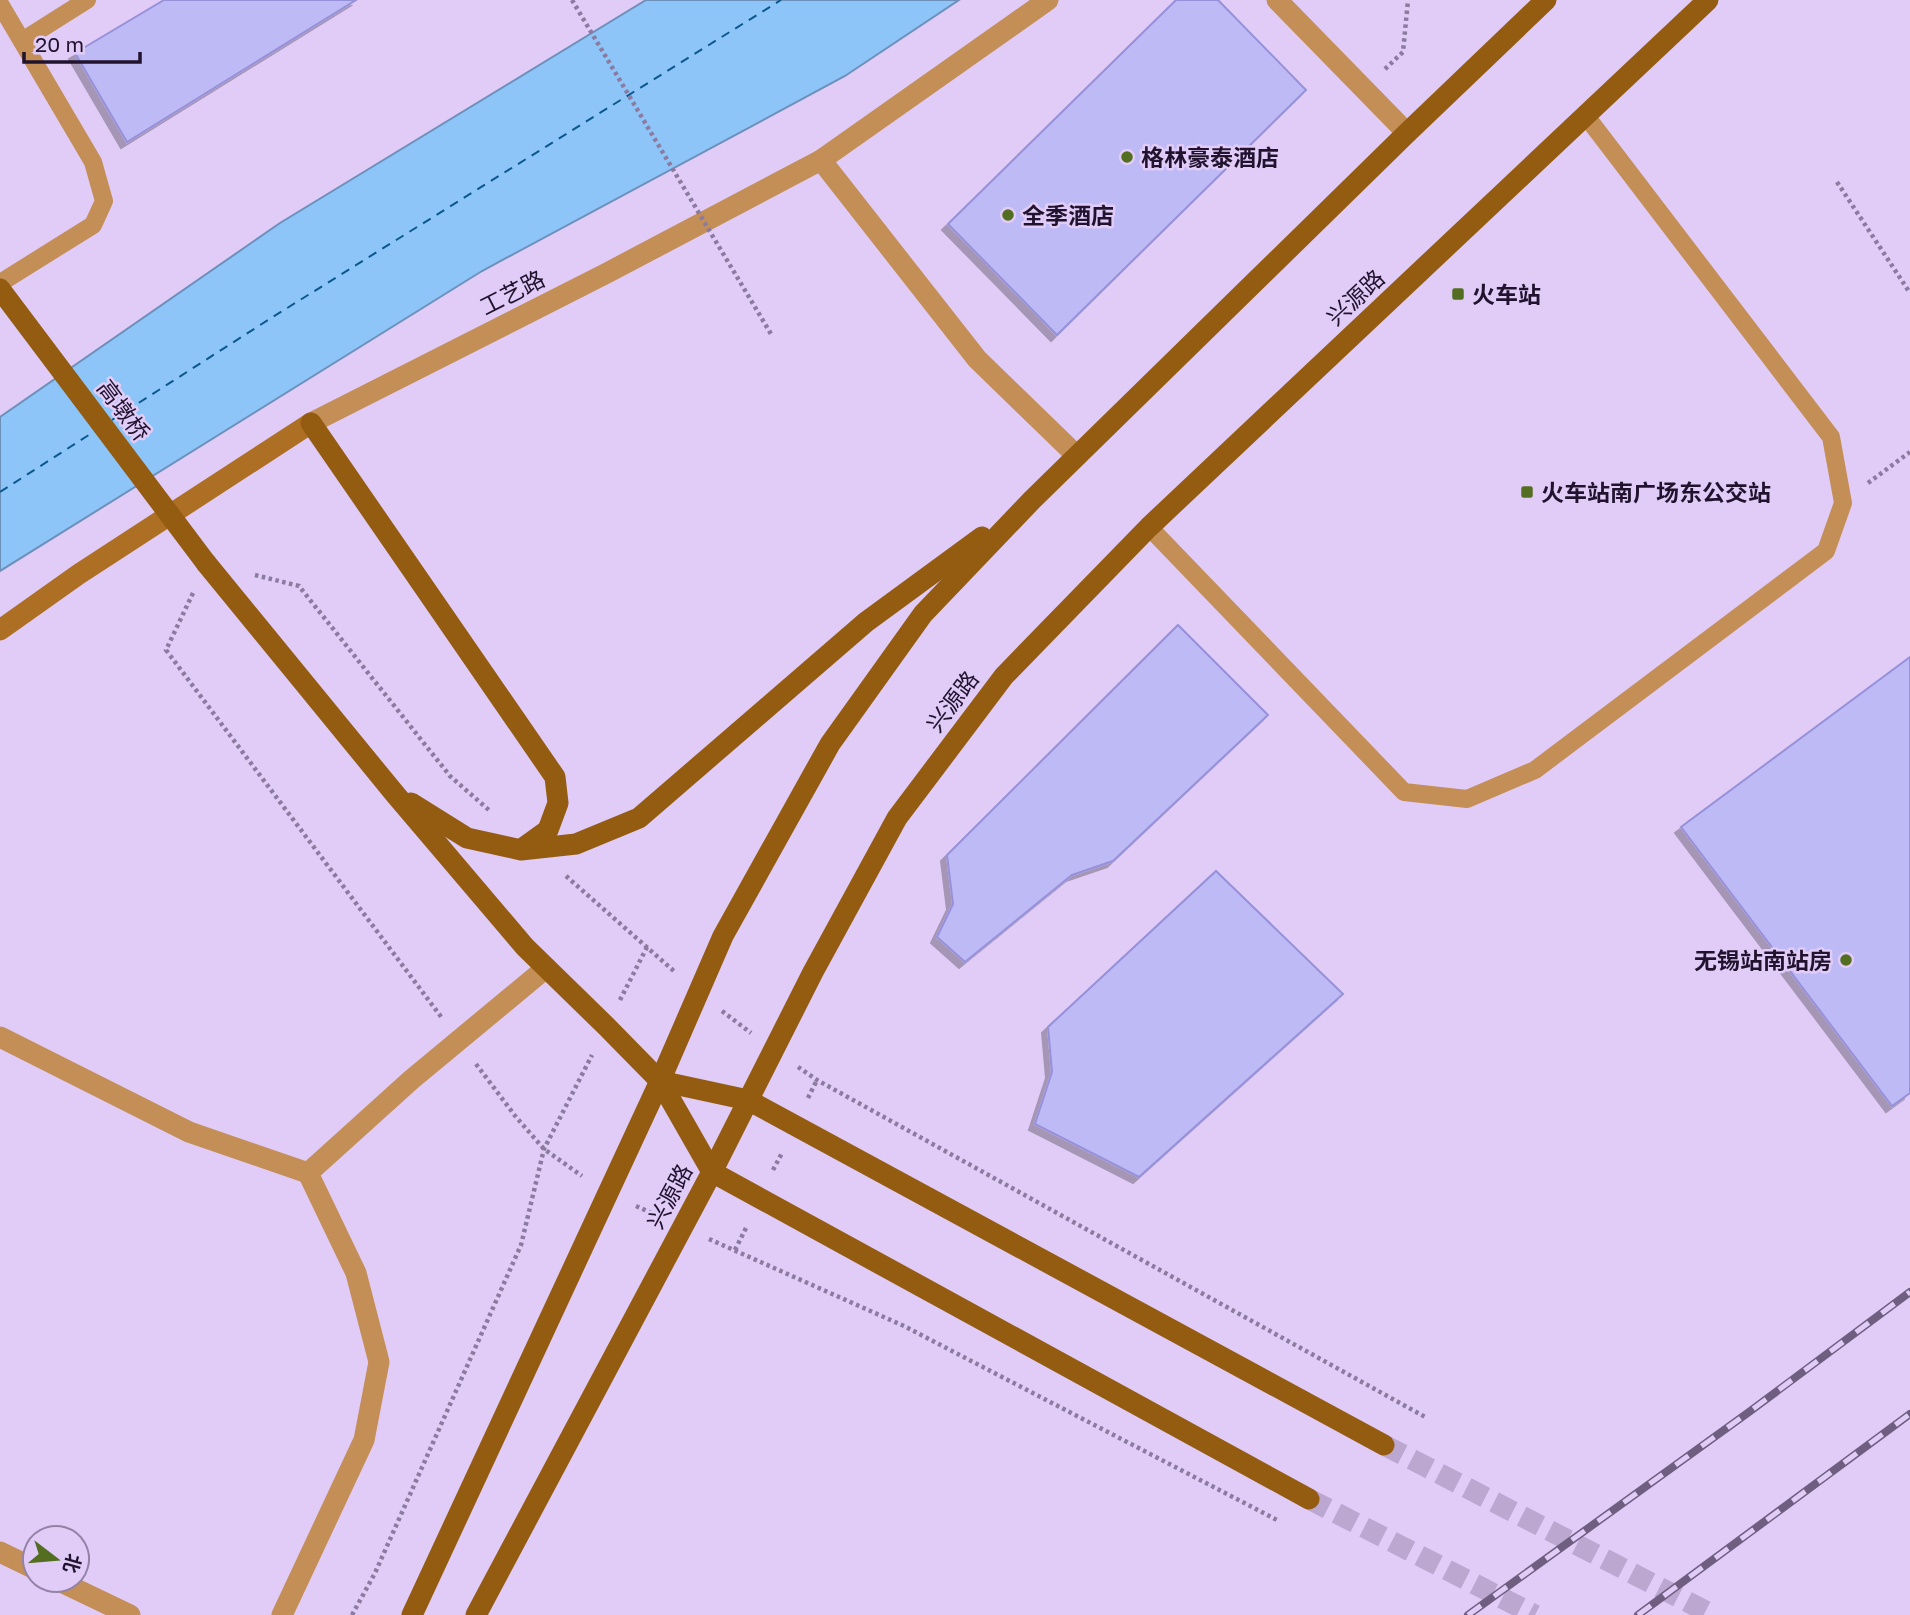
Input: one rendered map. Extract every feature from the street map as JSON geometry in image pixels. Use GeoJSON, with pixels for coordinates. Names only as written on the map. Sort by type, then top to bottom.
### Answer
{"type":"FeatureCollection","features":[{"type":"Feature","properties":{"kind":"main road"},"geometry":{"type":"LineString","coordinates":[[412,1615],[660,1081],[723,936],[830,744],[923,614],[1032,500],[1546,0]]}},
{"type":"Feature","properties":{"kind":"main road","name":"兴源路"},"geometry":{"type":"LineString","coordinates":[[476,1615],[712,1172],[813,972],[897,818],[1004,676],[1149,527],[1708,0]]}},
{"type":"Feature","properties":{"kind":"main road","name":"高墩桥"},"geometry":{"type":"LineString","coordinates":[[0,289],[206,564],[396,794],[525,947],[660,1081],[712,1172]]}},
{"type":"Feature","properties":{"kind":"main road"},"geometry":{"type":"LineString","coordinates":[[311,423],[555,777],[558,803],[548,830],[521,850]]}},
{"type":"Feature","properties":{"kind":"main road"},"geometry":{"type":"LineString","coordinates":[[396,794],[467,838],[521,850],[576,844],[639,818],[866,622],[1032,500]]}},
{"type":"Feature","properties":{"kind":"main road"},"geometry":{"type":"LineString","coordinates":[[660,1081],[748,1100],[1384,1445]]}},
{"type":"Feature","properties":{"kind":"main road"},"geometry":{"type":"LineString","coordinates":[[712,1172],[1309,1499]]}},
{"type":"Feature","properties":{"kind":"street","name":"工艺路"},"geometry":{"type":"LineString","coordinates":[[0,630],[79,574],[311,423],[607,273],[821,160],[1048,0]]}},
{"type":"Feature","properties":{"kind":"street"},"geometry":{"type":"LineString","coordinates":[[1277,0],[1407,133]]}},
{"type":"Feature","properties":{"kind":"street"},"geometry":{"type":"LineString","coordinates":[[821,160],[976,359],[1077,456]]}},
{"type":"Feature","properties":{"kind":"street"},"geometry":{"type":"LineString","coordinates":[[308,1172],[411,1080],[546,968]]}},
{"type":"Feature","properties":{"kind":"street"},"geometry":{"type":"LineString","coordinates":[[0,1037],[189,1132],[308,1172],[356,1273],[379,1362],[364,1440],[282,1615]]}},
{"type":"Feature","properties":{"kind":"street"},"geometry":{"type":"LineString","coordinates":[[0,1552],[21,1562]]}},
{"type":"Feature","properties":{"kind":"street"},"geometry":{"type":"LineString","coordinates":[[86,1594],[130,1615]]}},
{"type":"Feature","properties":{"kind":"lane"},"geometry":{"type":"LineString","coordinates":[[22,41],[87,0]]}},
{"type":"Feature","properties":{"kind":"lane"},"geometry":{"type":"LineString","coordinates":[[0,4],[93,162],[104,201],[93,225],[0,283]]}},
{"type":"Feature","properties":{"kind":"lane"},"geometry":{"type":"LineString","coordinates":[[1149,527],[1404,792],[1467,799],[1535,770],[1826,551],[1843,503],[1831,437],[1586,116]]}},
{"type":"Feature","properties":{"kind":"path"},"geometry":{"type":"LineString","coordinates":[[572,0],[771,334]]}},
{"type":"Feature","properties":{"kind":"path"},"geometry":{"type":"LineString","coordinates":[[1365,89],[1403,52],[1408,0]]}},
{"type":"Feature","properties":{"kind":"path"},"geometry":{"type":"LineString","coordinates":[[1837,183],[1910,293]]}},
{"type":"Feature","properties":{"kind":"path"},"geometry":{"type":"LineString","coordinates":[[1843,503],[1910,452]]}},
{"type":"Feature","properties":{"kind":"path"},"geometry":{"type":"LineString","coordinates":[[735,1250],[817,1080]]}},
{"type":"Feature","properties":{"kind":"path"},"geometry":{"type":"LineString","coordinates":[[352,1615],[375,1573],[521,1245],[544,1149]]}},
{"type":"Feature","properties":{"kind":"water"},"geometry":{"type":"Polygon","coordinates":[[[646,0],[959,0],[845,76],[482,271],[0,571],[0,417],[280,223],[646,0]]]}},
{"type":"Feature","properties":{"kind":"building"},"geometry":{"type":"Polygon","coordinates":[[[164,0],[356,0],[127,142],[75,53],[164,0]]]}},
{"type":"Feature","properties":{"kind":"building","name":"格林豪泰酒店"},"geometry":{"type":"Polygon","coordinates":[[[1176,0],[1218,0],[1306,90],[1057,335],[948,224],[1176,0]]]}},
{"type":"Feature","properties":{"kind":"building"},"geometry":{"type":"Polygon","coordinates":[[[1178,625],[1268,715],[1113,861],[1072,875],[965,962],[937,937],[953,904],[947,855],[1178,625]]]}},
{"type":"Feature","properties":{"kind":"building","name":"无锡站南站房"},"geometry":{"type":"Polygon","coordinates":[[[1910,657],[1910,1093],[1892,1106],[1681,827],[1910,657]]]}},
{"type":"Feature","properties":{"kind":"building"},"geometry":{"type":"Polygon","coordinates":[[[1216,871],[1343,994],[1139,1177],[1035,1124],[1052,1072],[1048,1027],[1216,871]]]}},
{"type":"Feature","properties":{"kind":"ferry route"},"geometry":{"type":"LineString","coordinates":[[112,420],[781,0]]}},
{"type":"Feature","properties":{"kind":"ferry route"},"geometry":{"type":"LineString","coordinates":[[0,492],[95,431]]}},
{"type":"Feature","properties":{"kind":"tunnel"},"geometry":{"type":"LineString","coordinates":[[1384,1445],[1713,1615]]}},
{"type":"Feature","properties":{"kind":"tunnel"},"geometry":{"type":"LineString","coordinates":[[1309,1499],[1535,1615]]}},
{"type":"Feature","properties":{"kind":"railway"},"geometry":{"type":"LineString","coordinates":[[1468,1615],[1910,1292]]}},
{"type":"Feature","properties":{"kind":"railway"},"geometry":{"type":"LineString","coordinates":[[1638,1615],[1910,1414]]}},
{"type":"Feature","properties":{"kind":"place","name":"格林豪泰酒店"},"geometry":{"type":"Point","coordinates":[1127,157]}},
{"type":"Feature","properties":{"kind":"place","name":"全季酒店"},"geometry":{"type":"Point","coordinates":[1008,215]}},
{"type":"Feature","properties":{"kind":"place","name":"火车站"},"geometry":{"type":"Point","coordinates":[1458,294]}},
{"type":"Feature","properties":{"kind":"place","name":"火车站南广场东公交站"},"geometry":{"type":"Point","coordinates":[1527,492]}},
{"type":"Feature","properties":{"kind":"place","name":"无锡站南站房"},"geometry":{"type":"Point","coordinates":[1846,960]}}]}
